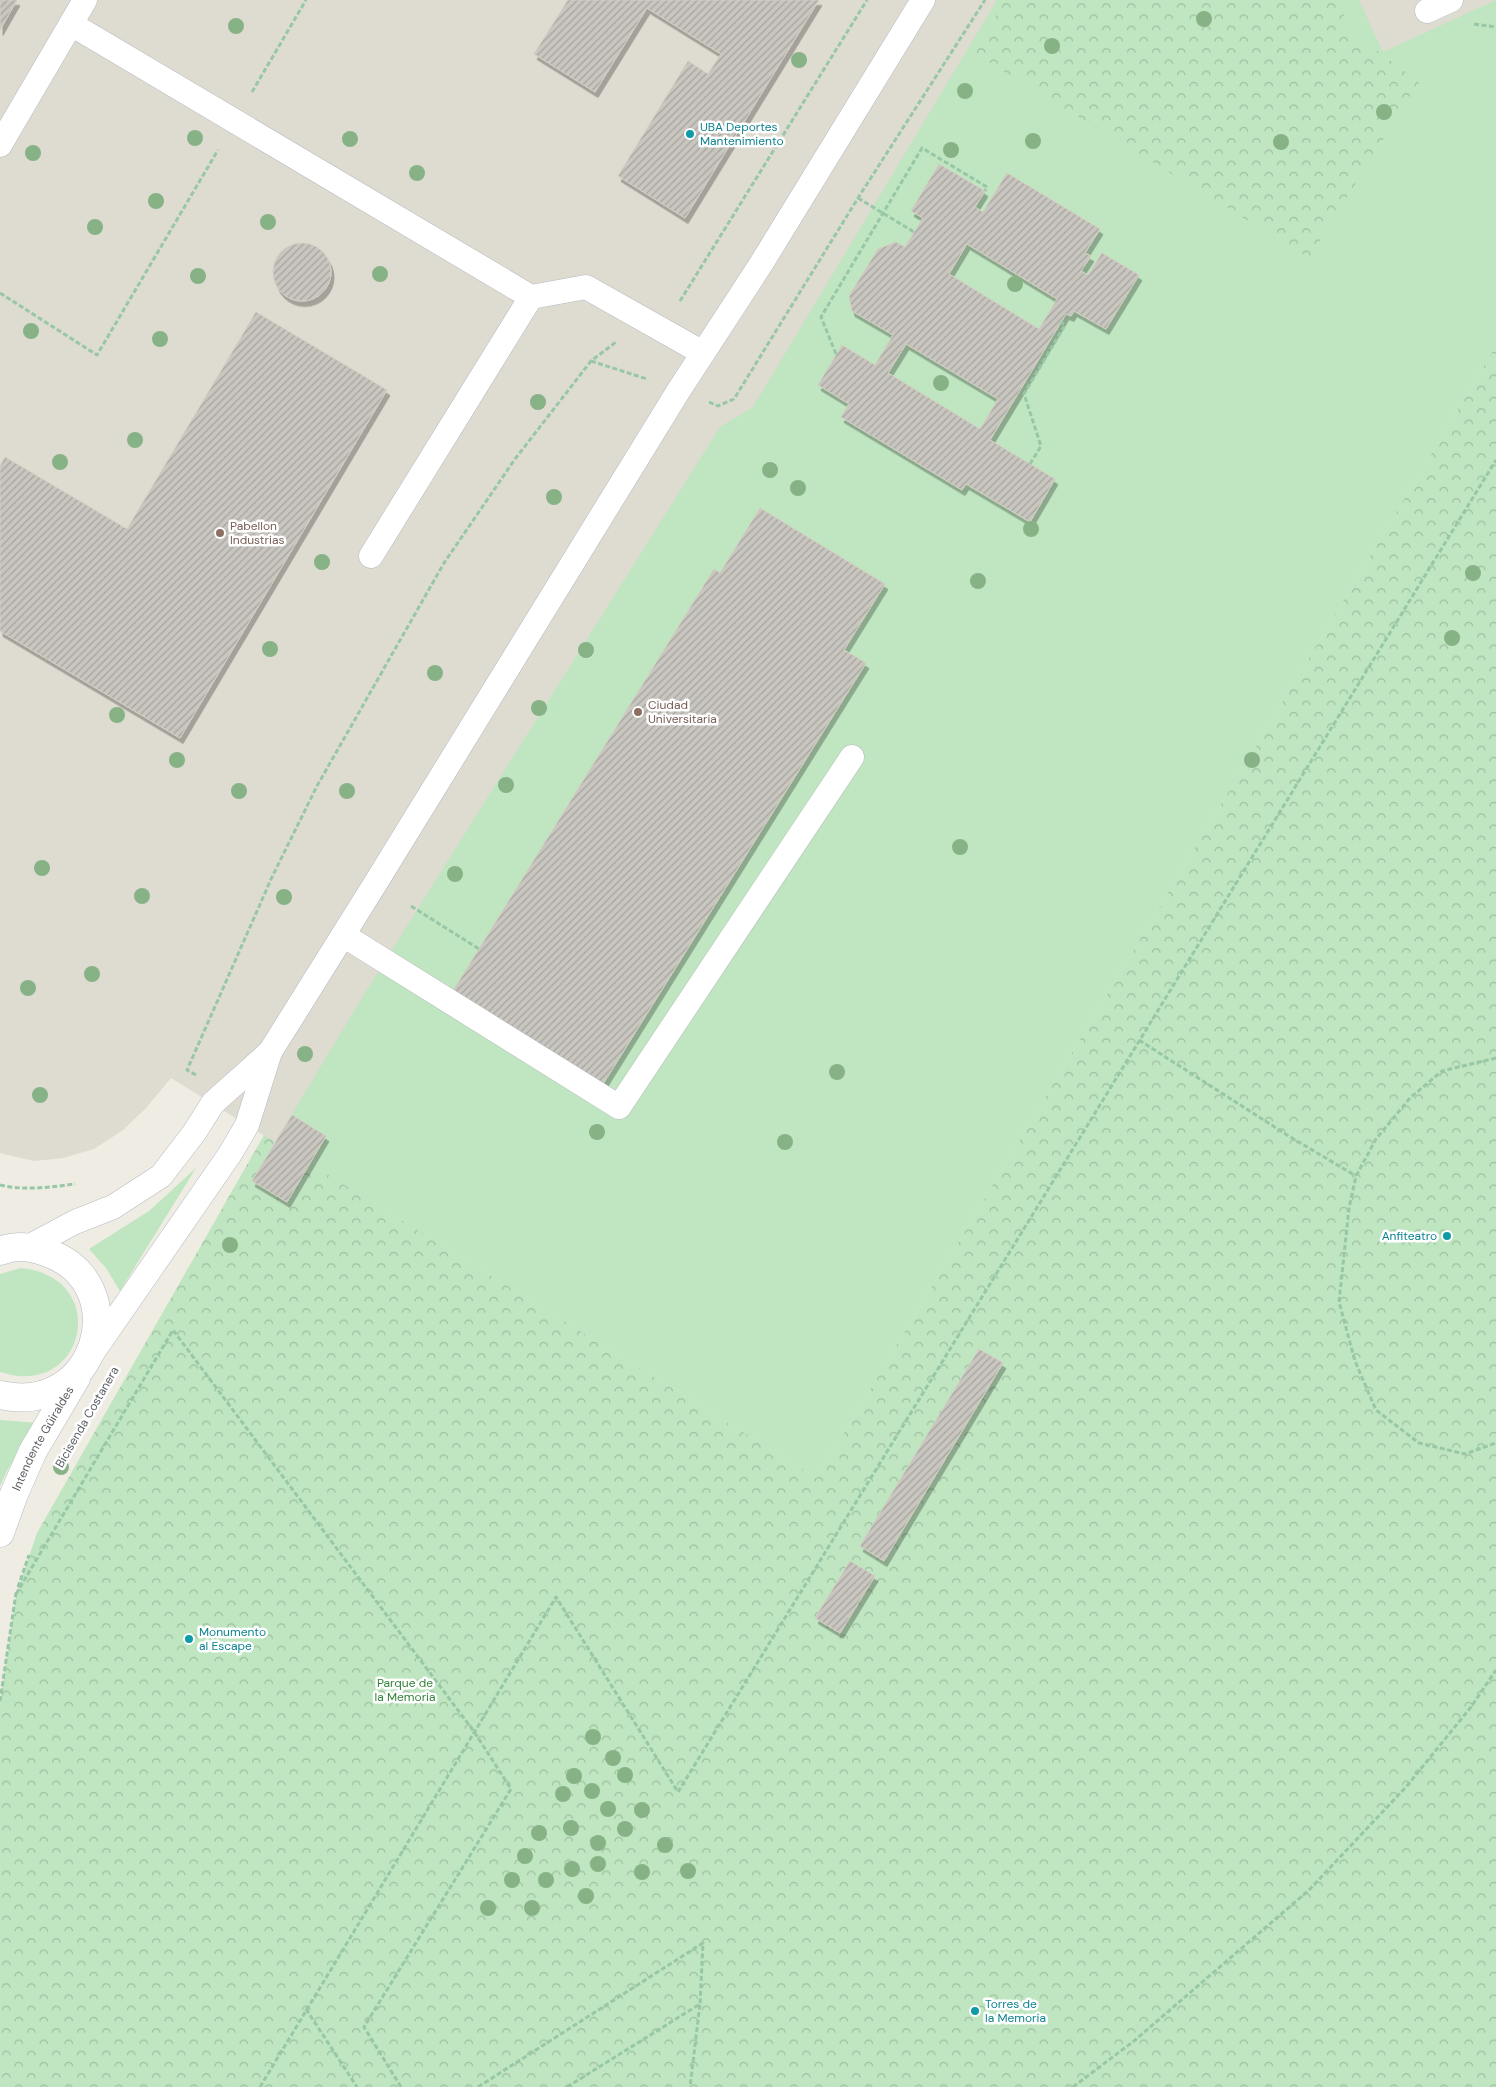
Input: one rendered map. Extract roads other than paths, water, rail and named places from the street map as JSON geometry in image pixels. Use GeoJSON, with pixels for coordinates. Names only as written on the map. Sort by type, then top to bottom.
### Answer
{"type":"FeatureCollection","features":[{"type":"Feature","properties":{"kind":"main road","name":"Intendente Güiraldes"},"geometry":{"type":"LineString","coordinates":[[0,1533],[14,1494],[33,1451],[85,1364],[98,1320],[88,1284],[64,1258],[10,1246]]}},
{"type":"Feature","properties":{"kind":"main road"},"geometry":{"type":"LineString","coordinates":[[0,1395],[29,1398],[56,1391],[85,1364]]}},
{"type":"Feature","properties":{"kind":"lane"},"geometry":{"type":"LineString","coordinates":[[0,145],[84,0]]}},
{"type":"Feature","properties":{"kind":"lane"},"geometry":{"type":"LineString","coordinates":[[85,1364],[243,1132],[270,1052],[703,353],[761,264],[923,0]]}},
{"type":"Feature","properties":{"kind":"lane"},"geometry":{"type":"LineString","coordinates":[[1427,11],[1451,0]]}},
{"type":"Feature","properties":{"kind":"lane"},"geometry":{"type":"LineString","coordinates":[[71,24],[531,297],[586,287],[703,353]]}},
{"type":"Feature","properties":{"kind":"lane"},"geometry":{"type":"LineString","coordinates":[[371,556],[531,297]]}},
{"type":"Feature","properties":{"kind":"lane"},"geometry":{"type":"LineString","coordinates":[[343,935],[619,1107],[852,757]]}},
{"type":"Feature","properties":{"kind":"lane"},"geometry":{"type":"LineString","coordinates":[[10,1246],[113,1207],[161,1176],[194,1133],[213,1103],[270,1052]]}},
{"type":"Feature","properties":{"kind":"place","name":"UBA Deportes Mantenimiento"},"geometry":{"type":"Point","coordinates":[690,134]}},
{"type":"Feature","properties":{"kind":"place","name":"Pabellon Industrias"},"geometry":{"type":"Point","coordinates":[220,533]}},
{"type":"Feature","properties":{"kind":"place","name":"Ciudad Universitaria"},"geometry":{"type":"Point","coordinates":[638,712]}},
{"type":"Feature","properties":{"kind":"place","name":"Anfiteatro"},"geometry":{"type":"Point","coordinates":[1447,1236]}},
{"type":"Feature","properties":{"kind":"place","name":"Monumento al Escape"},"geometry":{"type":"Point","coordinates":[189,1639]}},
{"type":"Feature","properties":{"kind":"place","name":"Torres de la Memoria"},"geometry":{"type":"Point","coordinates":[975,2011]}},
{"type":"Feature","properties":{"kind":"park label","name":"Parque de la Memoria"},"geometry":{"type":"Point","coordinates":[405,1690]}}]}
